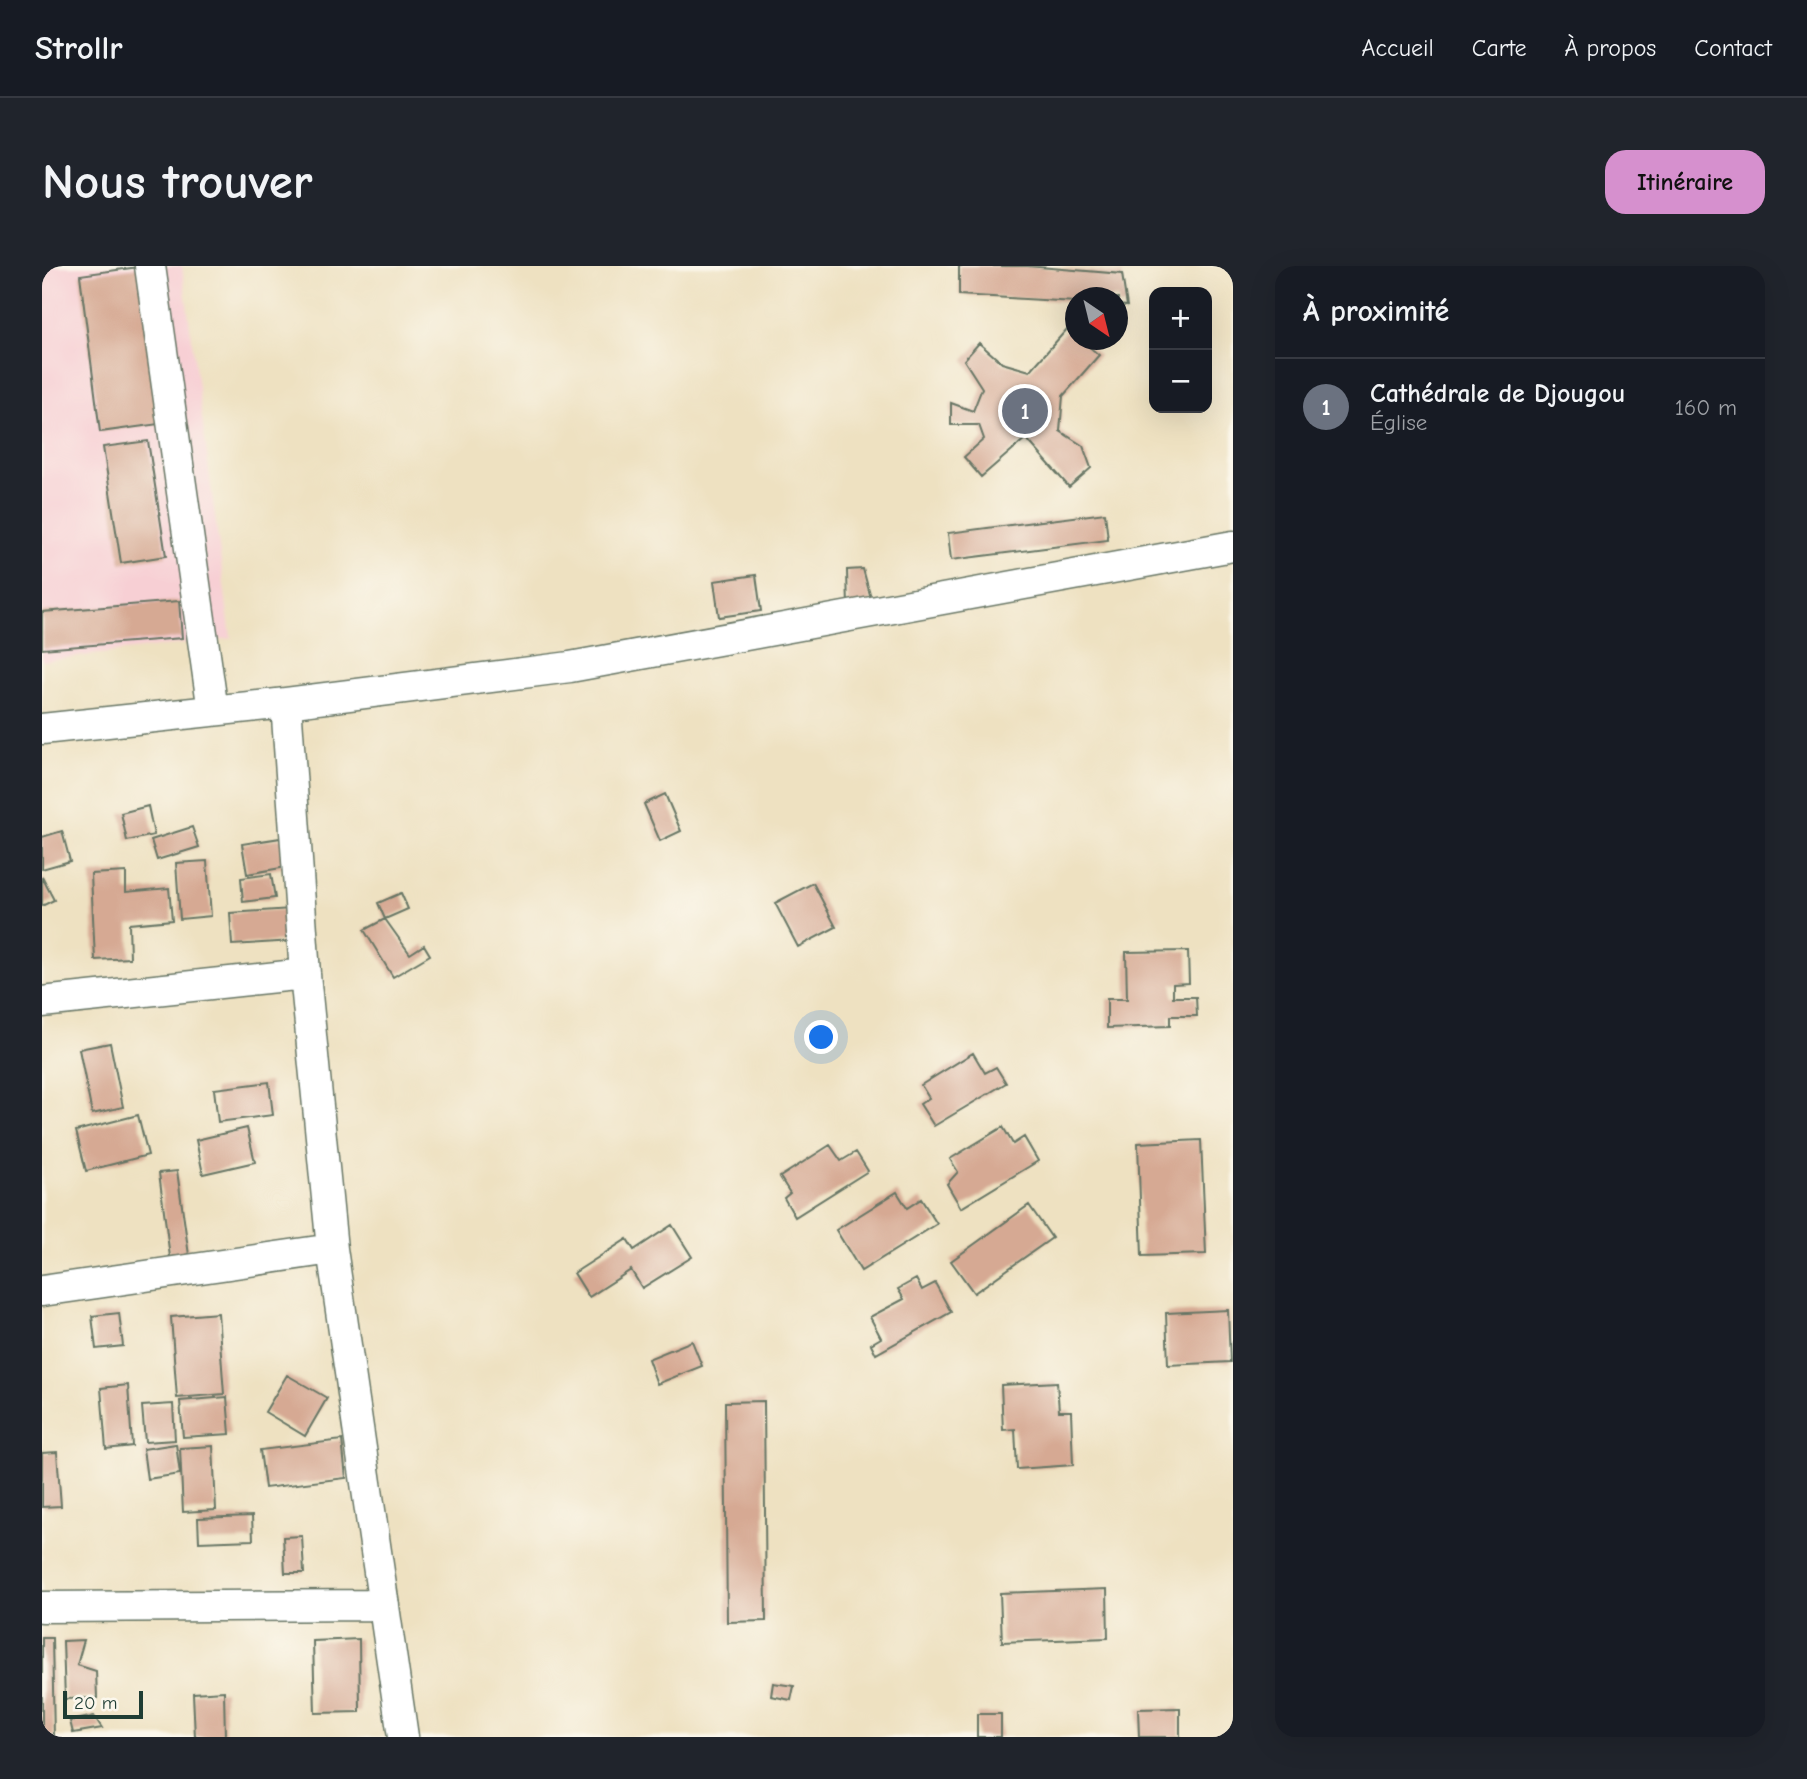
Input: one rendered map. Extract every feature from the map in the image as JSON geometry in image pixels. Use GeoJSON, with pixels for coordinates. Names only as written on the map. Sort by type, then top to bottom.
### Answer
{"type":"FeatureCollection","features":[{"type":"Feature","properties":{"kind":"street"},"geometry":{"type":"LineString","coordinates":[[150,266],[213,711]]}},
{"type":"Feature","properties":{"kind":"street"},"geometry":{"type":"LineString","coordinates":[[42,729],[286,704],[570,667],[1233,546]]}},
{"type":"Feature","properties":{"kind":"street"},"geometry":{"type":"LineString","coordinates":[[286,704],[305,974],[332,1249],[402,1737]]}},
{"type":"Feature","properties":{"kind":"street"},"geometry":{"type":"LineString","coordinates":[[42,1002],[305,974]]}},
{"type":"Feature","properties":{"kind":"street"},"geometry":{"type":"LineString","coordinates":[[42,1290],[332,1249]]}},
{"type":"Feature","properties":{"kind":"street"},"geometry":{"type":"LineString","coordinates":[[42,1607],[384,1605]]}},
{"type":"Feature","properties":{"kind":"shaded area"},"geometry":{"type":"Polygon","coordinates":[[[42,266],[182,266],[231,638],[42,661],[42,266]]]}},
{"type":"Feature","properties":{"kind":"building"},"geometry":{"type":"Polygon","coordinates":[[[959,266],[1027,266],[1122,274],[1124,287],[1065,287],[1065,301],[959,295],[959,266]]]}},
{"type":"Feature","properties":{"kind":"building"},"geometry":{"type":"Polygon","coordinates":[[[139,267],[159,424],[100,432],[80,275],[139,267]]]}},
{"type":"Feature","properties":{"kind":"building"},"geometry":{"type":"Polygon","coordinates":[[[1065,331],[1065,350],[1093,350],[1099,355],[1063,396],[1060,431],[1083,446],[1091,468],[1069,487],[1026,438],[981,477],[964,457],[984,439],[979,425],[951,425],[951,403],[973,411],[982,388],[964,360],[979,343],[1002,363],[1030,371],[1065,331]]]}},
{"type":"Feature","properties":{"kind":"building"},"geometry":{"type":"Polygon","coordinates":[[[148,441],[166,556],[121,563],[103,447],[148,441]]]}},
{"type":"Feature","properties":{"kind":"building"},"geometry":{"type":"Polygon","coordinates":[[[1105,513],[1108,540],[951,560],[948,533],[1105,513]]]}},
{"type":"Feature","properties":{"kind":"building"},"geometry":{"type":"Polygon","coordinates":[[[863,569],[872,602],[848,608],[847,570],[863,569]]]}},
{"type":"Feature","properties":{"kind":"building"},"geometry":{"type":"Polygon","coordinates":[[[756,575],[761,611],[719,617],[714,581],[756,575]]]}},
{"type":"Feature","properties":{"kind":"building"},"geometry":{"type":"Polygon","coordinates":[[[179,601],[182,638],[42,649],[42,612],[179,601]]]}},
{"type":"Feature","properties":{"kind":"building"},"geometry":{"type":"Polygon","coordinates":[[[665,794],[681,831],[660,841],[644,804],[665,794]]]}},
{"type":"Feature","properties":{"kind":"building"},"geometry":{"type":"Polygon","coordinates":[[[148,806],[154,835],[127,841],[121,813],[148,806]]]}},
{"type":"Feature","properties":{"kind":"building"},"geometry":{"type":"Polygon","coordinates":[[[192,827],[199,847],[157,860],[151,840],[192,827]]]}},
{"type":"Feature","properties":{"kind":"building"},"geometry":{"type":"Polygon","coordinates":[[[62,831],[70,861],[42,869],[42,837],[62,831]]]}},
{"type":"Feature","properties":{"kind":"building"},"geometry":{"type":"Polygon","coordinates":[[[287,837],[292,866],[247,874],[242,844],[287,837]]]}},
{"type":"Feature","properties":{"kind":"building"},"geometry":{"type":"Polygon","coordinates":[[[207,861],[211,916],[180,919],[176,863],[207,861]]]}},
{"type":"Feature","properties":{"kind":"building"},"geometry":{"type":"Polygon","coordinates":[[[126,872],[126,892],[169,888],[172,920],[129,924],[130,958],[95,960],[91,874],[126,872]]]}},
{"type":"Feature","properties":{"kind":"building"},"geometry":{"type":"Polygon","coordinates":[[[271,874],[275,898],[243,902],[241,878],[271,874]]]}},
{"type":"Feature","properties":{"kind":"building"},"geometry":{"type":"Polygon","coordinates":[[[42,877],[54,900],[42,906],[42,877]]]}},
{"type":"Feature","properties":{"kind":"building"},"geometry":{"type":"Polygon","coordinates":[[[813,883],[836,927],[798,947],[775,903],[813,883]]]}},
{"type":"Feature","properties":{"kind":"building"},"geometry":{"type":"Polygon","coordinates":[[[401,893],[408,909],[385,919],[378,903],[401,893]]]}},
{"type":"Feature","properties":{"kind":"building"},"geometry":{"type":"Polygon","coordinates":[[[291,909],[293,941],[232,945],[230,913],[291,909]]]}},
{"type":"Feature","properties":{"kind":"building"},"geometry":{"type":"Polygon","coordinates":[[[385,919],[410,954],[424,945],[430,955],[393,977],[364,930],[385,919]]]}},
{"type":"Feature","properties":{"kind":"building"},"geometry":{"type":"Polygon","coordinates":[[[1188,951],[1189,983],[1173,984],[1173,997],[1196,997],[1197,1016],[1170,1016],[1170,1026],[1107,1028],[1107,999],[1127,999],[1126,952],[1188,951]]]}},
{"type":"Feature","properties":{"kind":"building"},"geometry":{"type":"Polygon","coordinates":[[[110,1043],[123,1107],[92,1114],[79,1049],[110,1043]]]}},
{"type":"Feature","properties":{"kind":"building"},"geometry":{"type":"Polygon","coordinates":[[[973,1053],[985,1073],[996,1067],[1006,1083],[934,1126],[920,1104],[929,1098],[921,1085],[973,1053]]]}},
{"type":"Feature","properties":{"kind":"building"},"geometry":{"type":"Polygon","coordinates":[[[269,1082],[273,1115],[218,1122],[214,1089],[269,1082]]]}},
{"type":"Feature","properties":{"kind":"building"},"geometry":{"type":"Polygon","coordinates":[[[138,1115],[148,1155],[86,1171],[76,1131],[138,1115]]]}},
{"type":"Feature","properties":{"kind":"building"},"geometry":{"type":"Polygon","coordinates":[[[1003,1127],[1013,1144],[1024,1137],[1038,1161],[961,1208],[947,1184],[958,1172],[950,1159],[1003,1127]]]}},
{"type":"Feature","properties":{"kind":"building"},"geometry":{"type":"Polygon","coordinates":[[[247,1128],[255,1162],[203,1174],[196,1140],[247,1128]]]}},
{"type":"Feature","properties":{"kind":"building"},"geometry":{"type":"Polygon","coordinates":[[[1201,1140],[1206,1254],[1142,1256],[1138,1143],[1201,1140]]]}},
{"type":"Feature","properties":{"kind":"building"},"geometry":{"type":"Polygon","coordinates":[[[830,1145],[841,1161],[856,1152],[868,1171],[795,1217],[784,1198],[790,1193],[780,1177],[830,1145]]]}},
{"type":"Feature","properties":{"kind":"building"},"geometry":{"type":"Polygon","coordinates":[[[177,1171],[189,1255],[170,1257],[159,1173],[177,1171]]]}},
{"type":"Feature","properties":{"kind":"building"},"geometry":{"type":"Polygon","coordinates":[[[897,1192],[907,1208],[921,1199],[937,1224],[861,1271],[836,1230],[897,1192]]]}},
{"type":"Feature","properties":{"kind":"building"},"geometry":{"type":"Polygon","coordinates":[[[1029,1205],[1052,1238],[974,1293],[951,1261],[1029,1205]]]}},
{"type":"Feature","properties":{"kind":"building"},"geometry":{"type":"Polygon","coordinates":[[[672,1225],[692,1257],[642,1288],[631,1270],[589,1297],[574,1273],[627,1239],[634,1250],[672,1225]]]}},
{"type":"Feature","properties":{"kind":"building"},"geometry":{"type":"Polygon","coordinates":[[[916,1279],[922,1290],[935,1283],[951,1312],[876,1354],[871,1344],[881,1338],[870,1317],[904,1299],[898,1289],[916,1279]]]}},
{"type":"Feature","properties":{"kind":"building"},"geometry":{"type":"Polygon","coordinates":[[[1228,1310],[1230,1362],[1168,1365],[1166,1313],[1228,1310]]]}},
{"type":"Feature","properties":{"kind":"building"},"geometry":{"type":"Polygon","coordinates":[[[119,1313],[123,1346],[96,1349],[92,1316],[119,1313]]]}},
{"type":"Feature","properties":{"kind":"building"},"geometry":{"type":"Polygon","coordinates":[[[218,1313],[224,1394],[177,1398],[171,1317],[218,1313]]]}},
{"type":"Feature","properties":{"kind":"building"},"geometry":{"type":"Polygon","coordinates":[[[692,1341],[702,1366],[657,1384],[648,1359],[692,1341]]]}},
{"type":"Feature","properties":{"kind":"building"},"geometry":{"type":"Polygon","coordinates":[[[287,1375],[327,1398],[305,1436],[265,1412],[287,1375]]]}},
{"type":"Feature","properties":{"kind":"building"},"geometry":{"type":"Polygon","coordinates":[[[1057,1382],[1059,1411],[1071,1411],[1073,1465],[1017,1469],[1015,1429],[1003,1430],[1001,1385],[1057,1382]]]}},
{"type":"Feature","properties":{"kind":"building"},"geometry":{"type":"Polygon","coordinates":[[[128,1385],[132,1446],[106,1449],[101,1388],[128,1385]]]}},
{"type":"Feature","properties":{"kind":"building"},"geometry":{"type":"Polygon","coordinates":[[[227,1397],[230,1434],[183,1437],[180,1401],[227,1397]]]}},
{"type":"Feature","properties":{"kind":"building"},"geometry":{"type":"Polygon","coordinates":[[[764,1401],[766,1621],[727,1622],[725,1402],[764,1401]]]}},
{"type":"Feature","properties":{"kind":"building"},"geometry":{"type":"Polygon","coordinates":[[[173,1404],[175,1440],[145,1442],[142,1406],[173,1404]]]}},
{"type":"Feature","properties":{"kind":"building"},"geometry":{"type":"Polygon","coordinates":[[[342,1440],[346,1478],[265,1488],[260,1450],[342,1440]]]}},
{"type":"Feature","properties":{"kind":"building"},"geometry":{"type":"Polygon","coordinates":[[[176,1444],[180,1474],[147,1479],[143,1449],[176,1444]]]}},
{"type":"Feature","properties":{"kind":"building"},"geometry":{"type":"Polygon","coordinates":[[[213,1446],[216,1510],[183,1512],[180,1448],[213,1446]]]}},
{"type":"Feature","properties":{"kind":"building"},"geometry":{"type":"Polygon","coordinates":[[[57,1452],[61,1506],[42,1507],[42,1453],[57,1452]]]}},
{"type":"Feature","properties":{"kind":"building"},"geometry":{"type":"Polygon","coordinates":[[[252,1516],[253,1540],[199,1542],[198,1518],[252,1516]]]}},
{"type":"Feature","properties":{"kind":"building"},"geometry":{"type":"Polygon","coordinates":[[[302,1536],[304,1573],[285,1573],[283,1537],[302,1536]]]}},
{"type":"Feature","properties":{"kind":"building"},"geometry":{"type":"Polygon","coordinates":[[[1107,1589],[1108,1638],[1002,1642],[1000,1593],[1107,1589]]]}},
{"type":"Feature","properties":{"kind":"building"},"geometry":{"type":"Polygon","coordinates":[[[42,1638],[52,1638],[54,1737],[42,1737],[42,1638]]]}},
{"type":"Feature","properties":{"kind":"building"},"geometry":{"type":"Polygon","coordinates":[[[359,1639],[360,1712],[315,1713],[313,1641],[359,1639]]]}},
{"type":"Feature","properties":{"kind":"building"},"geometry":{"type":"Polygon","coordinates":[[[84,1640],[77,1665],[96,1671],[97,1698],[65,1699],[63,1641],[84,1640]]]}},
{"type":"Feature","properties":{"kind":"building"},"geometry":{"type":"Polygon","coordinates":[[[773,1683],[794,1686],[791,1700],[771,1696],[773,1683]]]}},
{"type":"Feature","properties":{"kind":"building"},"geometry":{"type":"Polygon","coordinates":[[[224,1691],[225,1737],[195,1737],[193,1693],[224,1691]]]}},
{"type":"Feature","properties":{"kind":"building"},"geometry":{"type":"Polygon","coordinates":[[[1180,1708],[1180,1737],[1139,1737],[1138,1709],[1180,1708]]]}},
{"type":"Feature","properties":{"kind":"building"},"geometry":{"type":"Polygon","coordinates":[[[977,1714],[1001,1714],[1001,1737],[977,1737],[977,1714]]]}},
{"type":"Feature","properties":{"kind":"building"},"geometry":{"type":"Polygon","coordinates":[[[94,1716],[102,1728],[73,1733],[70,1721],[94,1716]]]}},
{"type":"Feature","properties":{"kind":"place","name":"Cathédrale de Djougou"},"geometry":{"type":"Point","coordinates":[1025,411]}}]}
